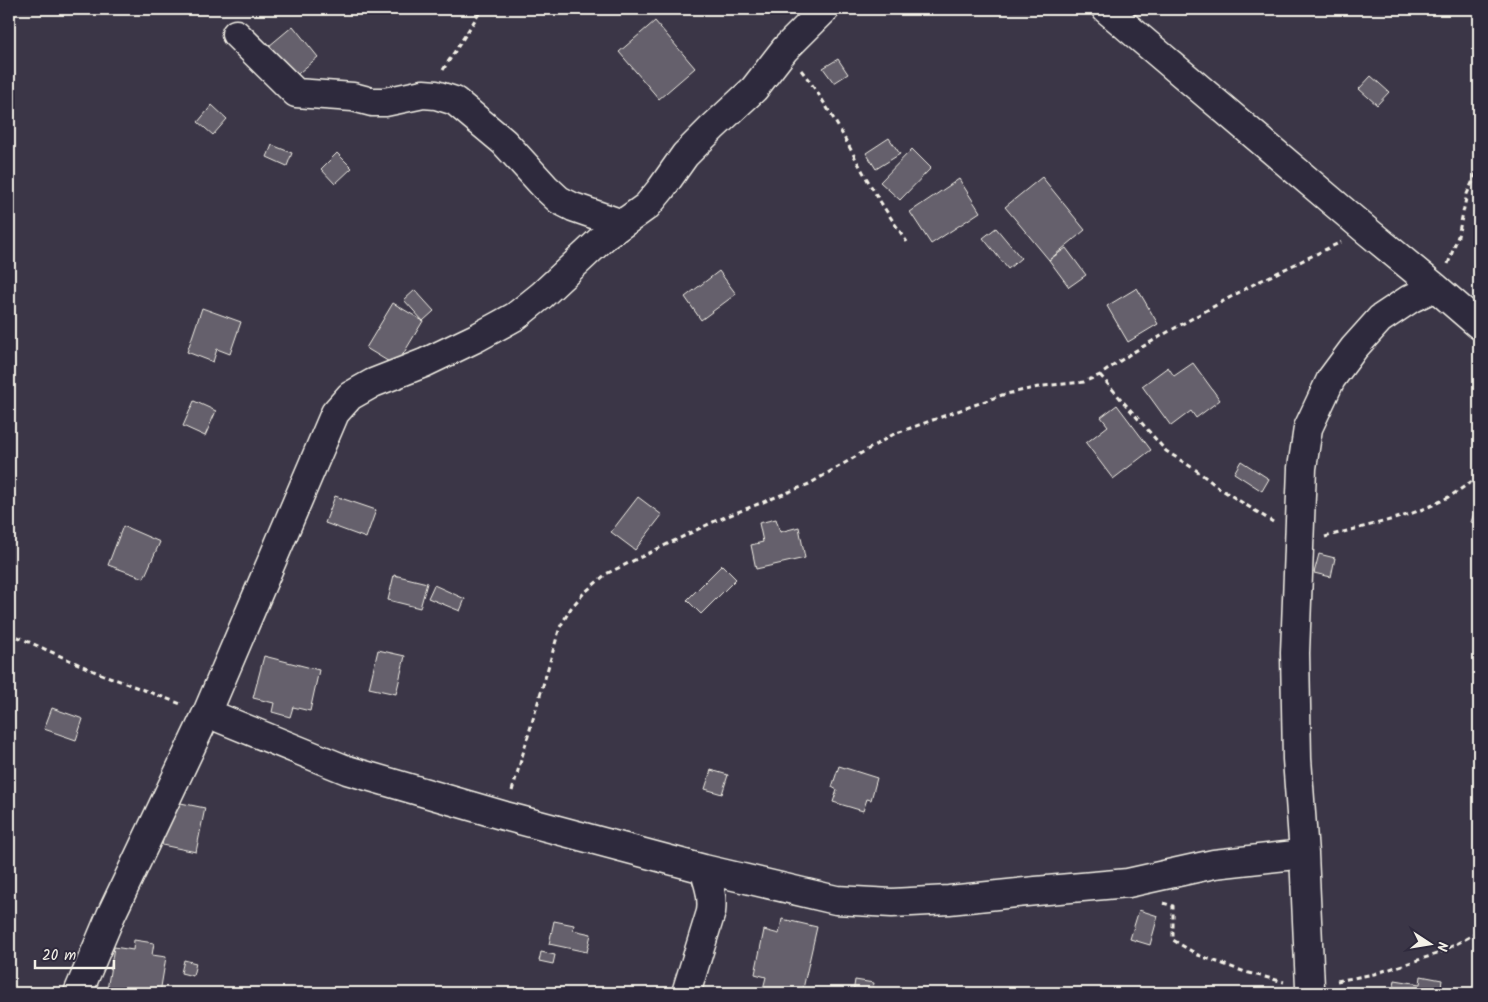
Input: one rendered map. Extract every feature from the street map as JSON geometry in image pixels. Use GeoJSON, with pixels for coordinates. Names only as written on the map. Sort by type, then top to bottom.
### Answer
{"type":"FeatureCollection","features":[{"type":"Feature","properties":{"kind":"street"},"geometry":{"type":"LineString","coordinates":[[78,993],[111,915],[208,713],[335,413],[350,396],[373,383],[424,363],[476,338],[516,316],[542,295],[604,237],[646,206],[661,189],[685,155],[754,89],[785,49],[825,9]]}},
{"type":"Feature","properties":{"kind":"street"},"geometry":{"type":"LineString","coordinates":[[1106,9],[1479,325]]}},
{"type":"Feature","properties":{"kind":"street"},"geometry":{"type":"LineString","coordinates":[[236,34],[296,93],[353,97],[372,102],[385,102],[422,94],[436,95],[455,101],[504,142],[545,187],[560,200],[573,207],[622,224]]}},
{"type":"Feature","properties":{"kind":"street"},"geometry":{"type":"LineString","coordinates":[[1310,990],[1304,854],[1296,758],[1295,653],[1298,536],[1302,468],[1308,428],[1331,379],[1354,348],[1380,319],[1435,287]]}},
{"type":"Feature","properties":{"kind":"street"},"geometry":{"type":"LineString","coordinates":[[208,713],[347,770],[505,816],[704,869],[836,900],[892,903],[949,900],[1128,883],[1214,864],[1304,854]]}},
{"type":"Feature","properties":{"kind":"street"},"geometry":{"type":"LineString","coordinates":[[686,993],[712,901],[711,889],[704,869]]}},
{"type":"Feature","properties":{"kind":"path"},"geometry":{"type":"LineString","coordinates":[[422,94],[440,74],[482,9]]}},
{"type":"Feature","properties":{"kind":"path"},"geometry":{"type":"LineString","coordinates":[[785,49],[815,87],[886,211],[907,242]]}},
{"type":"Feature","properties":{"kind":"path"},"geometry":{"type":"LineString","coordinates":[[1435,287],[1449,262],[1458,236],[1466,194],[1479,167]]}},
{"type":"Feature","properties":{"kind":"path"},"geometry":{"type":"LineString","coordinates":[[505,816],[560,627],[577,601],[606,574],[715,521],[809,484],[894,434],[1002,395],[1043,386],[1084,382],[1100,375],[1130,354],[1246,288],[1366,230]]}},
{"type":"Feature","properties":{"kind":"path"},"geometry":{"type":"LineString","coordinates":[[1100,375],[1166,450],[1219,488],[1298,536],[1319,538],[1409,514],[1457,492],[1479,476]]}},
{"type":"Feature","properties":{"kind":"path"},"geometry":{"type":"LineString","coordinates":[[9,633],[96,672],[208,713]]}},
{"type":"Feature","properties":{"kind":"path"},"geometry":{"type":"LineString","coordinates":[[1128,883],[1142,897],[1173,906],[1173,940],[1198,955],[1245,972],[1310,990],[1374,974],[1437,954],[1479,932]]}},
{"type":"Feature","properties":{"kind":"building"},"geometry":{"type":"Polygon","coordinates":[[[655,21],[695,68],[659,99],[619,52],[655,21]]]}},
{"type":"Feature","properties":{"kind":"building"},"geometry":{"type":"Polygon","coordinates":[[[293,26],[318,57],[288,82],[263,51],[293,26]]]}},
{"type":"Feature","properties":{"kind":"building"},"geometry":{"type":"Polygon","coordinates":[[[838,59],[848,74],[834,83],[823,68],[838,59]]]}},
{"type":"Feature","properties":{"kind":"building"},"geometry":{"type":"Polygon","coordinates":[[[1371,76],[1389,92],[1377,105],[1359,89],[1371,76]]]}},
{"type":"Feature","properties":{"kind":"building"},"geometry":{"type":"Polygon","coordinates":[[[212,105],[227,119],[213,135],[198,122],[212,105]]]}},
{"type":"Feature","properties":{"kind":"building"},"geometry":{"type":"Polygon","coordinates":[[[889,138],[900,154],[876,169],[866,153],[889,138]]]}},
{"type":"Feature","properties":{"kind":"building"},"geometry":{"type":"Polygon","coordinates":[[[272,145],[292,153],[287,166],[267,157],[272,145]]]}},
{"type":"Feature","properties":{"kind":"building"},"geometry":{"type":"Polygon","coordinates":[[[912,149],[931,168],[900,200],[880,182],[912,149]]]}},
{"type":"Feature","properties":{"kind":"building"},"geometry":{"type":"Polygon","coordinates":[[[337,153],[352,168],[335,184],[321,169],[337,153]]]}},
{"type":"Feature","properties":{"kind":"building"},"geometry":{"type":"Polygon","coordinates":[[[1042,177],[1085,230],[1049,260],[1005,207],[1042,177]]]}},
{"type":"Feature","properties":{"kind":"building"},"geometry":{"type":"Polygon","coordinates":[[[959,179],[980,212],[931,244],[910,212],[959,179]]]}},
{"type":"Feature","properties":{"kind":"building"},"geometry":{"type":"Polygon","coordinates":[[[996,228],[1021,258],[1008,269],[983,238],[996,228]]]}},
{"type":"Feature","properties":{"kind":"building"},"geometry":{"type":"Polygon","coordinates":[[[1066,248],[1086,275],[1069,287],[1049,260],[1066,248]]]}},
{"type":"Feature","properties":{"kind":"building"},"geometry":{"type":"Polygon","coordinates":[[[719,271],[736,294],[701,320],[685,297],[719,271]]]}},
{"type":"Feature","properties":{"kind":"building"},"geometry":{"type":"Polygon","coordinates":[[[1137,288],[1158,324],[1128,342],[1107,306],[1137,288]]]}},
{"type":"Feature","properties":{"kind":"building"},"geometry":{"type":"Polygon","coordinates":[[[415,290],[434,311],[423,321],[404,300],[415,290]]]}},
{"type":"Feature","properties":{"kind":"building"},"geometry":{"type":"Polygon","coordinates":[[[393,303],[423,321],[396,366],[366,348],[393,303]]]}},
{"type":"Feature","properties":{"kind":"building"},"geometry":{"type":"Polygon","coordinates":[[[202,308],[241,322],[230,354],[217,349],[213,362],[187,352],[202,308]]]}},
{"type":"Feature","properties":{"kind":"building"},"geometry":{"type":"Polygon","coordinates":[[[1193,363],[1220,400],[1196,418],[1191,411],[1171,426],[1142,386],[1168,367],[1174,376],[1193,363]]]}},
{"type":"Feature","properties":{"kind":"building"},"geometry":{"type":"Polygon","coordinates":[[[194,401],[216,411],[205,436],[183,426],[194,401]]]}},
{"type":"Feature","properties":{"kind":"building"},"geometry":{"type":"Polygon","coordinates":[[[1117,405],[1151,450],[1113,479],[1086,443],[1108,426],[1101,417],[1117,405]]]}},
{"type":"Feature","properties":{"kind":"building"},"geometry":{"type":"Polygon","coordinates":[[[1241,461],[1269,479],[1262,491],[1234,473],[1241,461]]]}},
{"type":"Feature","properties":{"kind":"building"},"geometry":{"type":"Polygon","coordinates":[[[335,496],[376,510],[366,538],[325,523],[335,496]]]}},
{"type":"Feature","properties":{"kind":"building"},"geometry":{"type":"Polygon","coordinates":[[[638,497],[662,515],[635,550],[611,532],[638,497]]]}},
{"type":"Feature","properties":{"kind":"building"},"geometry":{"type":"Polygon","coordinates":[[[1479,502],[1479,525],[1471,522],[1479,502]]]}},
{"type":"Feature","properties":{"kind":"building"},"geometry":{"type":"Polygon","coordinates":[[[776,519],[780,532],[799,527],[805,558],[756,569],[751,545],[763,542],[759,523],[776,519]]]}},
{"type":"Feature","properties":{"kind":"building"},"geometry":{"type":"Polygon","coordinates":[[[123,526],[160,542],[144,578],[108,565],[123,526]]]}},
{"type":"Feature","properties":{"kind":"building"},"geometry":{"type":"Polygon","coordinates":[[[1319,554],[1335,558],[1331,577],[1314,573],[1319,554]]]}},
{"type":"Feature","properties":{"kind":"building"},"geometry":{"type":"Polygon","coordinates":[[[722,565],[736,579],[701,614],[687,600],[722,565]]]}},
{"type":"Feature","properties":{"kind":"building"},"geometry":{"type":"Polygon","coordinates":[[[394,575],[427,583],[420,608],[388,600],[394,575]]]}},
{"type":"Feature","properties":{"kind":"building"},"geometry":{"type":"Polygon","coordinates":[[[434,585],[465,599],[460,611],[428,598],[434,585]]]}},
{"type":"Feature","properties":{"kind":"building"},"geometry":{"type":"Polygon","coordinates":[[[378,650],[405,656],[396,694],[369,688],[378,650]]]}},
{"type":"Feature","properties":{"kind":"building"},"geometry":{"type":"Polygon","coordinates":[[[264,656],[319,670],[310,711],[293,707],[290,717],[272,712],[274,703],[253,698],[264,656]]]}},
{"type":"Feature","properties":{"kind":"building"},"geometry":{"type":"Polygon","coordinates":[[[52,708],[83,719],[76,740],[44,729],[52,708]]]}},
{"type":"Feature","properties":{"kind":"building"},"geometry":{"type":"Polygon","coordinates":[[[839,766],[877,778],[871,800],[867,799],[863,811],[833,802],[837,790],[832,787],[839,766]]]}},
{"type":"Feature","properties":{"kind":"building"},"geometry":{"type":"Polygon","coordinates":[[[711,770],[728,775],[722,794],[705,789],[711,770]]]}},
{"type":"Feature","properties":{"kind":"building"},"geometry":{"type":"Polygon","coordinates":[[[171,801],[205,808],[196,852],[162,845],[171,801]]]}},
{"type":"Feature","properties":{"kind":"building"},"geometry":{"type":"Polygon","coordinates":[[[1139,910],[1158,916],[1150,945],[1130,939],[1139,910]]]}},
{"type":"Feature","properties":{"kind":"building"},"geometry":{"type":"Polygon","coordinates":[[[782,919],[817,927],[802,993],[762,993],[766,977],[755,974],[764,930],[779,934],[782,919]]]}},
{"type":"Feature","properties":{"kind":"building"},"geometry":{"type":"Polygon","coordinates":[[[554,921],[574,925],[573,930],[591,934],[587,952],[549,944],[554,921]]]}},
{"type":"Feature","properties":{"kind":"building"},"geometry":{"type":"Polygon","coordinates":[[[134,940],[154,943],[152,955],[166,957],[160,993],[128,993],[107,990],[114,947],[133,950],[134,940]]]}},
{"type":"Feature","properties":{"kind":"building"},"geometry":{"type":"Polygon","coordinates":[[[541,952],[555,955],[553,964],[539,961],[541,952]]]}},
{"type":"Feature","properties":{"kind":"building"},"geometry":{"type":"Polygon","coordinates":[[[184,960],[196,963],[193,976],[181,973],[184,960]]]}},
{"type":"Feature","properties":{"kind":"building"},"geometry":{"type":"Polygon","coordinates":[[[1421,976],[1442,980],[1440,993],[1393,993],[1395,980],[1420,984],[1421,976]]]}},
{"type":"Feature","properties":{"kind":"building"},"geometry":{"type":"Polygon","coordinates":[[[855,980],[874,983],[872,993],[853,993],[855,980]]]}}]}
